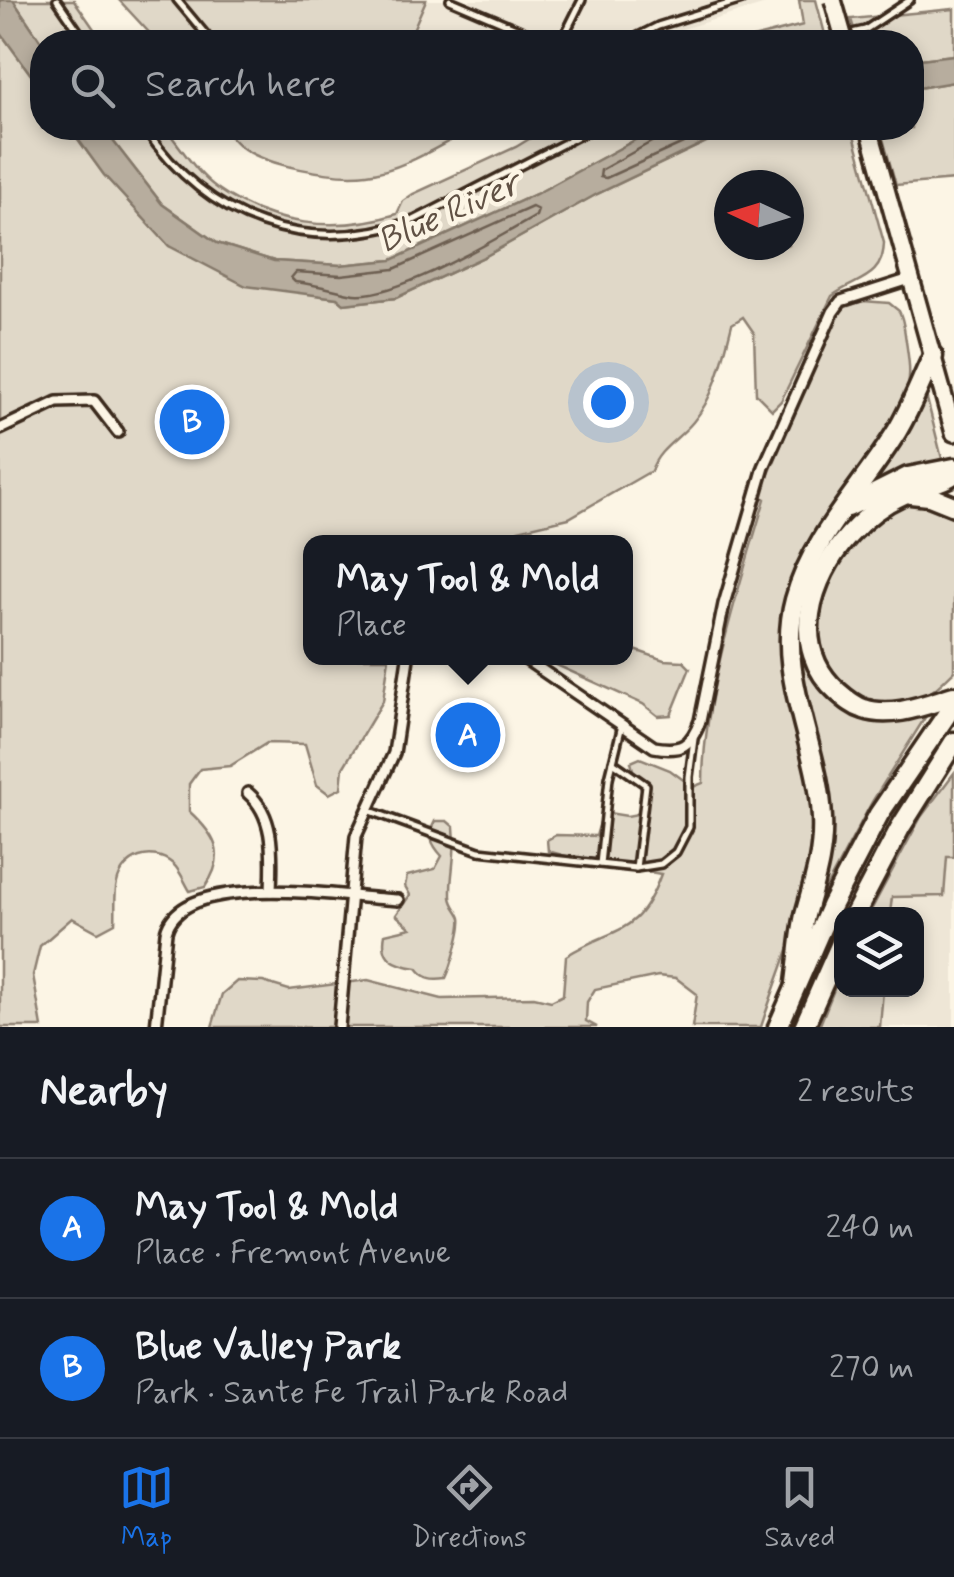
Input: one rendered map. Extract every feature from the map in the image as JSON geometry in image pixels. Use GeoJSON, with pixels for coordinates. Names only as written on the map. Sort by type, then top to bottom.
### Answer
{"type":"FeatureCollection","features":[{"type":"Feature","properties":{"kind":"highway"},"geometry":{"type":"LineString","coordinates":[[796,983],[805,918],[822,853],[822,817],[817,774],[792,660],[793,605],[815,551],[898,430],[933,356]]}},
{"type":"Feature","properties":{"kind":"highway"},"geometry":{"type":"LineString","coordinates":[[842,510],[908,477],[954,471]]}},
{"type":"Feature","properties":{"kind":"highway"},"geometry":{"type":"LineString","coordinates":[[954,471],[876,510],[849,534],[828,562],[808,615],[815,662],[828,683],[864,710],[904,710],[954,700]]}},
{"type":"Feature","properties":{"kind":"highway"},"geometry":{"type":"LineString","coordinates":[[906,493],[929,496],[954,506]]}},
{"type":"Feature","properties":{"kind":"highway"},"geometry":{"type":"LineString","coordinates":[[778,1027],[831,906],[879,814],[954,700]]}},
{"type":"Feature","properties":{"kind":"highway"},"geometry":{"type":"LineString","coordinates":[[859,907],[900,828],[954,742]]}},
{"type":"Feature","properties":{"kind":"highway"},"geometry":{"type":"LineString","coordinates":[[804,1027],[834,959]]}},
{"type":"Feature","properties":{"kind":"main road"},"geometry":{"type":"LineString","coordinates":[[833,0],[842,30]]}},
{"type":"Feature","properties":{"kind":"main road"},"geometry":{"type":"LineString","coordinates":[[872,140],[954,433]]}},
{"type":"Feature","properties":{"kind":"street"},"geometry":{"type":"LineString","coordinates":[[533,665],[587,698],[654,747],[685,747],[694,738],[724,604],[764,467],[833,312],[841,301],[910,280]]}},
{"type":"Feature","properties":{"kind":"street"},"geometry":{"type":"LineString","coordinates":[[0,430],[57,402],[94,401],[118,432]]}},
{"type":"Feature","properties":{"kind":"street"},"geometry":{"type":"LineString","coordinates":[[339,1027],[356,836],[394,753],[407,665]]}},
{"type":"Feature","properties":{"kind":"street"},"geometry":{"type":"LineString","coordinates":[[248,793],[258,802],[269,832],[271,891]]}},
{"type":"Feature","properties":{"kind":"street"},"geometry":{"type":"LineString","coordinates":[[156,1027],[168,926],[180,908],[239,892],[398,900]]}},
{"type":"Feature","properties":{"kind":"lane"},"geometry":{"type":"LineString","coordinates":[[57,0],[78,30]]}},
{"type":"Feature","properties":{"kind":"lane"},"geometry":{"type":"LineString","coordinates":[[176,0],[202,30]]}},
{"type":"Feature","properties":{"kind":"lane"},"geometry":{"type":"LineString","coordinates":[[450,0],[520,30]]}},
{"type":"Feature","properties":{"kind":"lane"},"geometry":{"type":"LineString","coordinates":[[568,30],[582,0]]}},
{"type":"Feature","properties":{"kind":"lane"},"geometry":{"type":"LineString","coordinates":[[650,30],[742,0]]}},
{"type":"Feature","properties":{"kind":"lane"},"geometry":{"type":"LineString","coordinates":[[865,30],[910,0]]}},
{"type":"Feature","properties":{"kind":"lane"},"geometry":{"type":"LineString","coordinates":[[155,140],[198,188],[225,207],[259,222],[326,236],[382,231],[414,220],[571,140]]}},
{"type":"Feature","properties":{"kind":"lane"},"geometry":{"type":"LineString","coordinates":[[600,864],[613,762],[622,725]]}},
{"type":"Feature","properties":{"kind":"lane"},"geometry":{"type":"LineString","coordinates":[[368,810],[479,852],[636,868],[661,864],[676,852],[689,828],[694,738]]}},
{"type":"Feature","properties":{"kind":"lane"},"geometry":{"type":"LineString","coordinates":[[613,762],[646,785],[636,868]]}},
{"type":"Feature","properties":{"kind":"shaded area"},"geometry":{"type":"Polygon","coordinates":[[[13,0],[74,0],[95,30],[33,30],[13,0]]]}},
{"type":"Feature","properties":{"kind":"shaded area"},"geometry":{"type":"Polygon","coordinates":[[[119,0],[426,0],[413,30],[147,30],[119,0]]]}},
{"type":"Feature","properties":{"kind":"shaded area"},"geometry":{"type":"Polygon","coordinates":[[[426,0],[779,0],[679,30],[413,30],[426,0]]]}},
{"type":"Feature","properties":{"kind":"shaded area"},"geometry":{"type":"Polygon","coordinates":[[[799,0],[816,0],[824,30],[784,30],[803,25],[799,0]]]}},
{"type":"Feature","properties":{"kind":"shaded area"},"geometry":{"type":"Polygon","coordinates":[[[954,9],[954,55],[924,59],[924,30],[854,30],[851,19],[954,9]]]}},
{"type":"Feature","properties":{"kind":"shaded area"},"geometry":{"type":"Polygon","coordinates":[[[0,32],[30,73],[30,140],[79,140],[104,175],[169,246],[317,295],[337,298],[344,304],[396,298],[710,140],[855,140],[884,243],[882,255],[867,277],[832,296],[781,401],[772,410],[756,394],[754,333],[743,317],[732,324],[708,400],[664,450],[651,471],[569,518],[518,530],[515,535],[303,535],[303,665],[388,665],[383,701],[343,768],[341,788],[329,794],[317,785],[305,744],[267,743],[230,766],[200,769],[189,784],[189,811],[212,837],[217,855],[205,887],[190,891],[176,867],[165,859],[139,857],[120,874],[115,923],[98,932],[72,918],[40,946],[33,975],[42,1027],[0,1027],[0,32]]]}},
{"type":"Feature","properties":{"kind":"shaded area"},"geometry":{"type":"Polygon","coordinates":[[[954,82],[954,180],[896,185],[883,140],[924,140],[924,87],[954,82]]]}},
{"type":"Feature","properties":{"kind":"shaded area"},"geometry":{"type":"Polygon","coordinates":[[[112,140],[174,140],[202,175],[237,201],[281,218],[327,224],[397,214],[403,201],[413,194],[527,140],[635,140],[536,194],[392,260],[340,265],[274,261],[217,243],[162,204],[112,140]]]}},
{"type":"Feature","properties":{"kind":"shaded area"},"geometry":{"type":"Polygon","coordinates":[[[234,140],[452,140],[381,172],[353,175],[300,169],[265,159],[234,140]]]}},
{"type":"Feature","properties":{"kind":"shaded area"},"geometry":{"type":"Polygon","coordinates":[[[863,301],[889,303],[899,311],[909,380],[885,438],[811,540],[785,596],[780,624],[784,681],[810,793],[812,848],[796,926],[761,1027],[692,1027],[697,994],[676,978],[658,976],[595,989],[587,1002],[586,1021],[597,1027],[212,1027],[222,994],[237,981],[263,982],[289,990],[368,980],[442,999],[534,997],[551,1001],[563,995],[566,956],[624,927],[643,910],[661,874],[548,851],[547,840],[556,835],[596,836],[601,819],[609,813],[643,813],[648,800],[631,762],[640,758],[670,770],[693,787],[703,783],[716,677],[765,499],[760,495],[836,316],[845,307],[863,301]]]}},
{"type":"Feature","properties":{"kind":"shaded area"},"geometry":{"type":"Polygon","coordinates":[[[924,387],[942,459],[869,485],[900,443],[924,387]]]}},
{"type":"Feature","properties":{"kind":"shaded area"},"geometry":{"type":"Polygon","coordinates":[[[912,502],[934,505],[954,517],[954,671],[925,696],[903,704],[882,705],[863,701],[834,676],[818,637],[818,606],[829,579],[857,540],[885,514],[912,502]]]}},
{"type":"Feature","properties":{"kind":"shaded area"},"geometry":{"type":"Polygon","coordinates":[[[804,592],[814,668],[844,708],[931,708],[872,802],[820,899],[831,835],[828,801],[796,646],[804,592]]]}},
{"type":"Feature","properties":{"kind":"shaded area"},"geometry":{"type":"Polygon","coordinates":[[[633,649],[664,660],[683,661],[690,668],[671,715],[658,716],[643,704],[557,665],[633,665],[633,649]]]}},
{"type":"Feature","properties":{"kind":"shaded area"},"geometry":{"type":"Polygon","coordinates":[[[954,773],[954,857],[947,857],[944,896],[892,897],[891,907],[873,907],[921,817],[954,773]]]}},
{"type":"Feature","properties":{"kind":"shaded area"},"geometry":{"type":"Polygon","coordinates":[[[435,821],[447,821],[454,827],[451,897],[461,923],[446,978],[437,979],[391,959],[384,943],[385,934],[411,928],[396,915],[410,895],[405,886],[407,876],[435,869],[442,856],[431,839],[435,821]]]}},
{"type":"Feature","properties":{"kind":"shaded area"},"geometry":{"type":"Polygon","coordinates":[[[948,857],[954,857],[954,1027],[880,1027],[882,997],[924,997],[924,907],[891,907],[892,897],[948,857]]]}},
{"type":"Feature","properties":{"kind":"shaded area"},"geometry":{"type":"Polygon","coordinates":[[[834,990],[834,997],[882,997],[880,1027],[819,1027],[834,990]]]}},
{"type":"Feature","properties":{"kind":"water"},"geometry":{"type":"Polygon","coordinates":[[[0,0],[13,0],[33,30],[30,30],[30,73],[0,32],[0,0]]]}},
{"type":"Feature","properties":{"kind":"water"},"geometry":{"type":"Polygon","coordinates":[[[954,55],[954,82],[924,87],[924,59],[954,55]]]}},
{"type":"Feature","properties":{"kind":"water","name":"Blue River"},"geometry":{"type":"Polygon","coordinates":[[[79,140],[112,140],[162,204],[217,243],[274,261],[340,265],[392,260],[536,194],[635,140],[710,140],[396,298],[344,304],[337,298],[246,286],[169,246],[104,175],[79,140]]]}},
{"type":"Feature","properties":{"kind":"place","name":"Blue Valley Park"},"geometry":{"type":"Point","coordinates":[192,422]}},
{"type":"Feature","properties":{"kind":"place","name":"May Tool & Mold"},"geometry":{"type":"Point","coordinates":[468,735]}}]}
